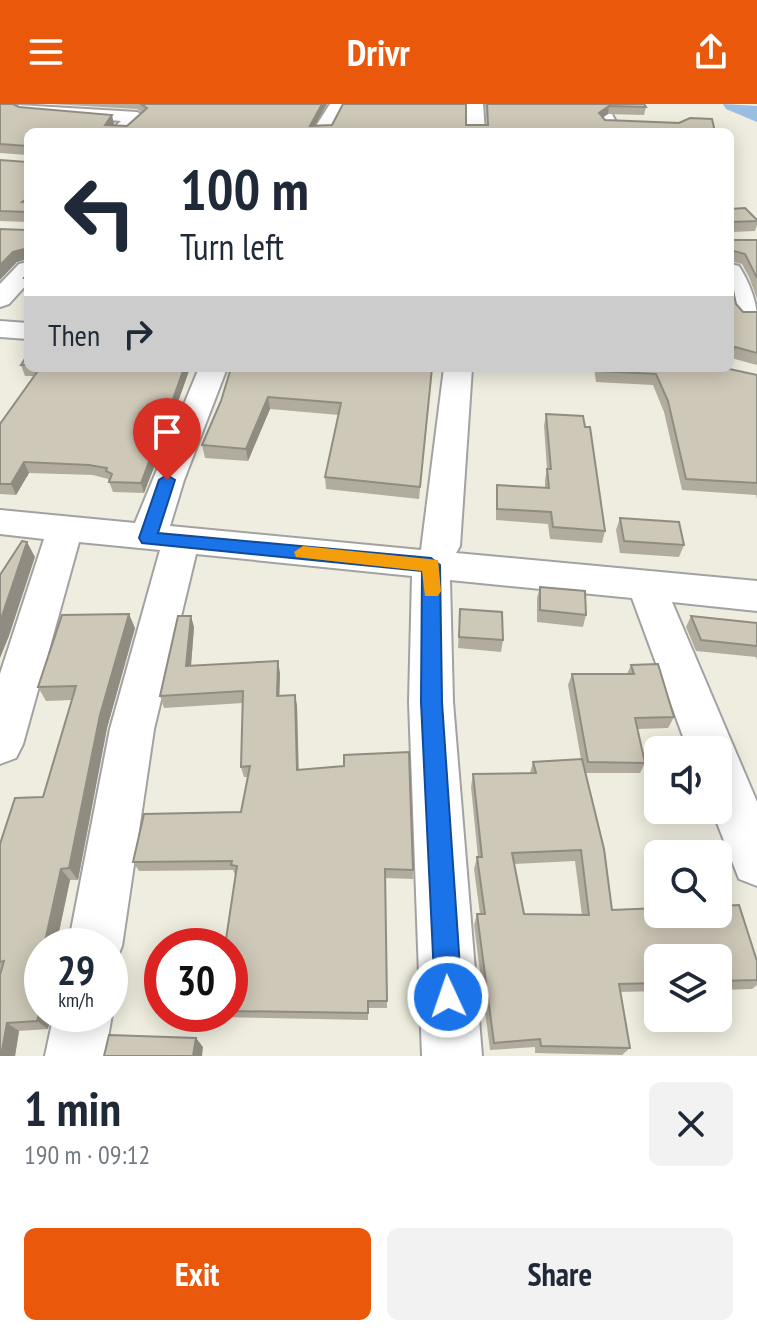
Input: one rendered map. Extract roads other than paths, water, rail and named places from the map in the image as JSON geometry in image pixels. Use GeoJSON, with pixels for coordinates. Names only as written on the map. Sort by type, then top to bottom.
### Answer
{"type":"FeatureCollection","features":[{"type":"Feature","properties":{"kind":"street"},"geometry":{"type":"LineString","coordinates":[[9,104],[137,117],[123,128]]}},
{"type":"Feature","properties":{"kind":"street"},"geometry":{"type":"LineString","coordinates":[[323,128],[338,104]]}},
{"type":"Feature","properties":{"kind":"street"},"geometry":{"type":"LineString","coordinates":[[475,104],[476,128]]}},
{"type":"Feature","properties":{"kind":"street"},"geometry":{"type":"LineString","coordinates":[[597,104],[615,125]]}},
{"type":"Feature","properties":{"kind":"street"},"geometry":{"type":"LineString","coordinates":[[0,299],[24,273]]}},
{"type":"Feature","properties":{"kind":"street"},"geometry":{"type":"LineString","coordinates":[[734,281],[748,314]]}},
{"type":"Feature","properties":{"kind":"street"},"geometry":{"type":"LineString","coordinates":[[0,329],[24,331]]}},
{"type":"Feature","properties":{"kind":"street"},"geometry":{"type":"LineString","coordinates":[[98,928],[132,732],[162,610],[172,583],[164,539],[167,480],[211,372]]}},
{"type":"Feature","properties":{"kind":"street"},"geometry":{"type":"LineString","coordinates":[[452,1056],[431,702],[431,565],[442,546],[458,372]]}},
{"type":"Feature","properties":{"kind":"street"},"geometry":{"type":"LineString","coordinates":[[0,522],[757,596]]}},
{"type":"Feature","properties":{"kind":"street"},"geometry":{"type":"LineString","coordinates":[[0,744],[65,529]]}},
{"type":"Feature","properties":{"kind":"street"},"geometry":{"type":"LineString","coordinates":[[646,585],[705,736]]}},
{"type":"Feature","properties":{"kind":"street"},"geometry":{"type":"LineString","coordinates":[[732,800],[757,861]]}},
{"type":"Feature","properties":{"kind":"street"},"geometry":{"type":"LineString","coordinates":[[75,1056],[80,1032]]}},
{"type":"Feature","properties":{"kind":"waterway"},"geometry":{"type":"LineString","coordinates":[[734,104],[757,115]]}}]}
